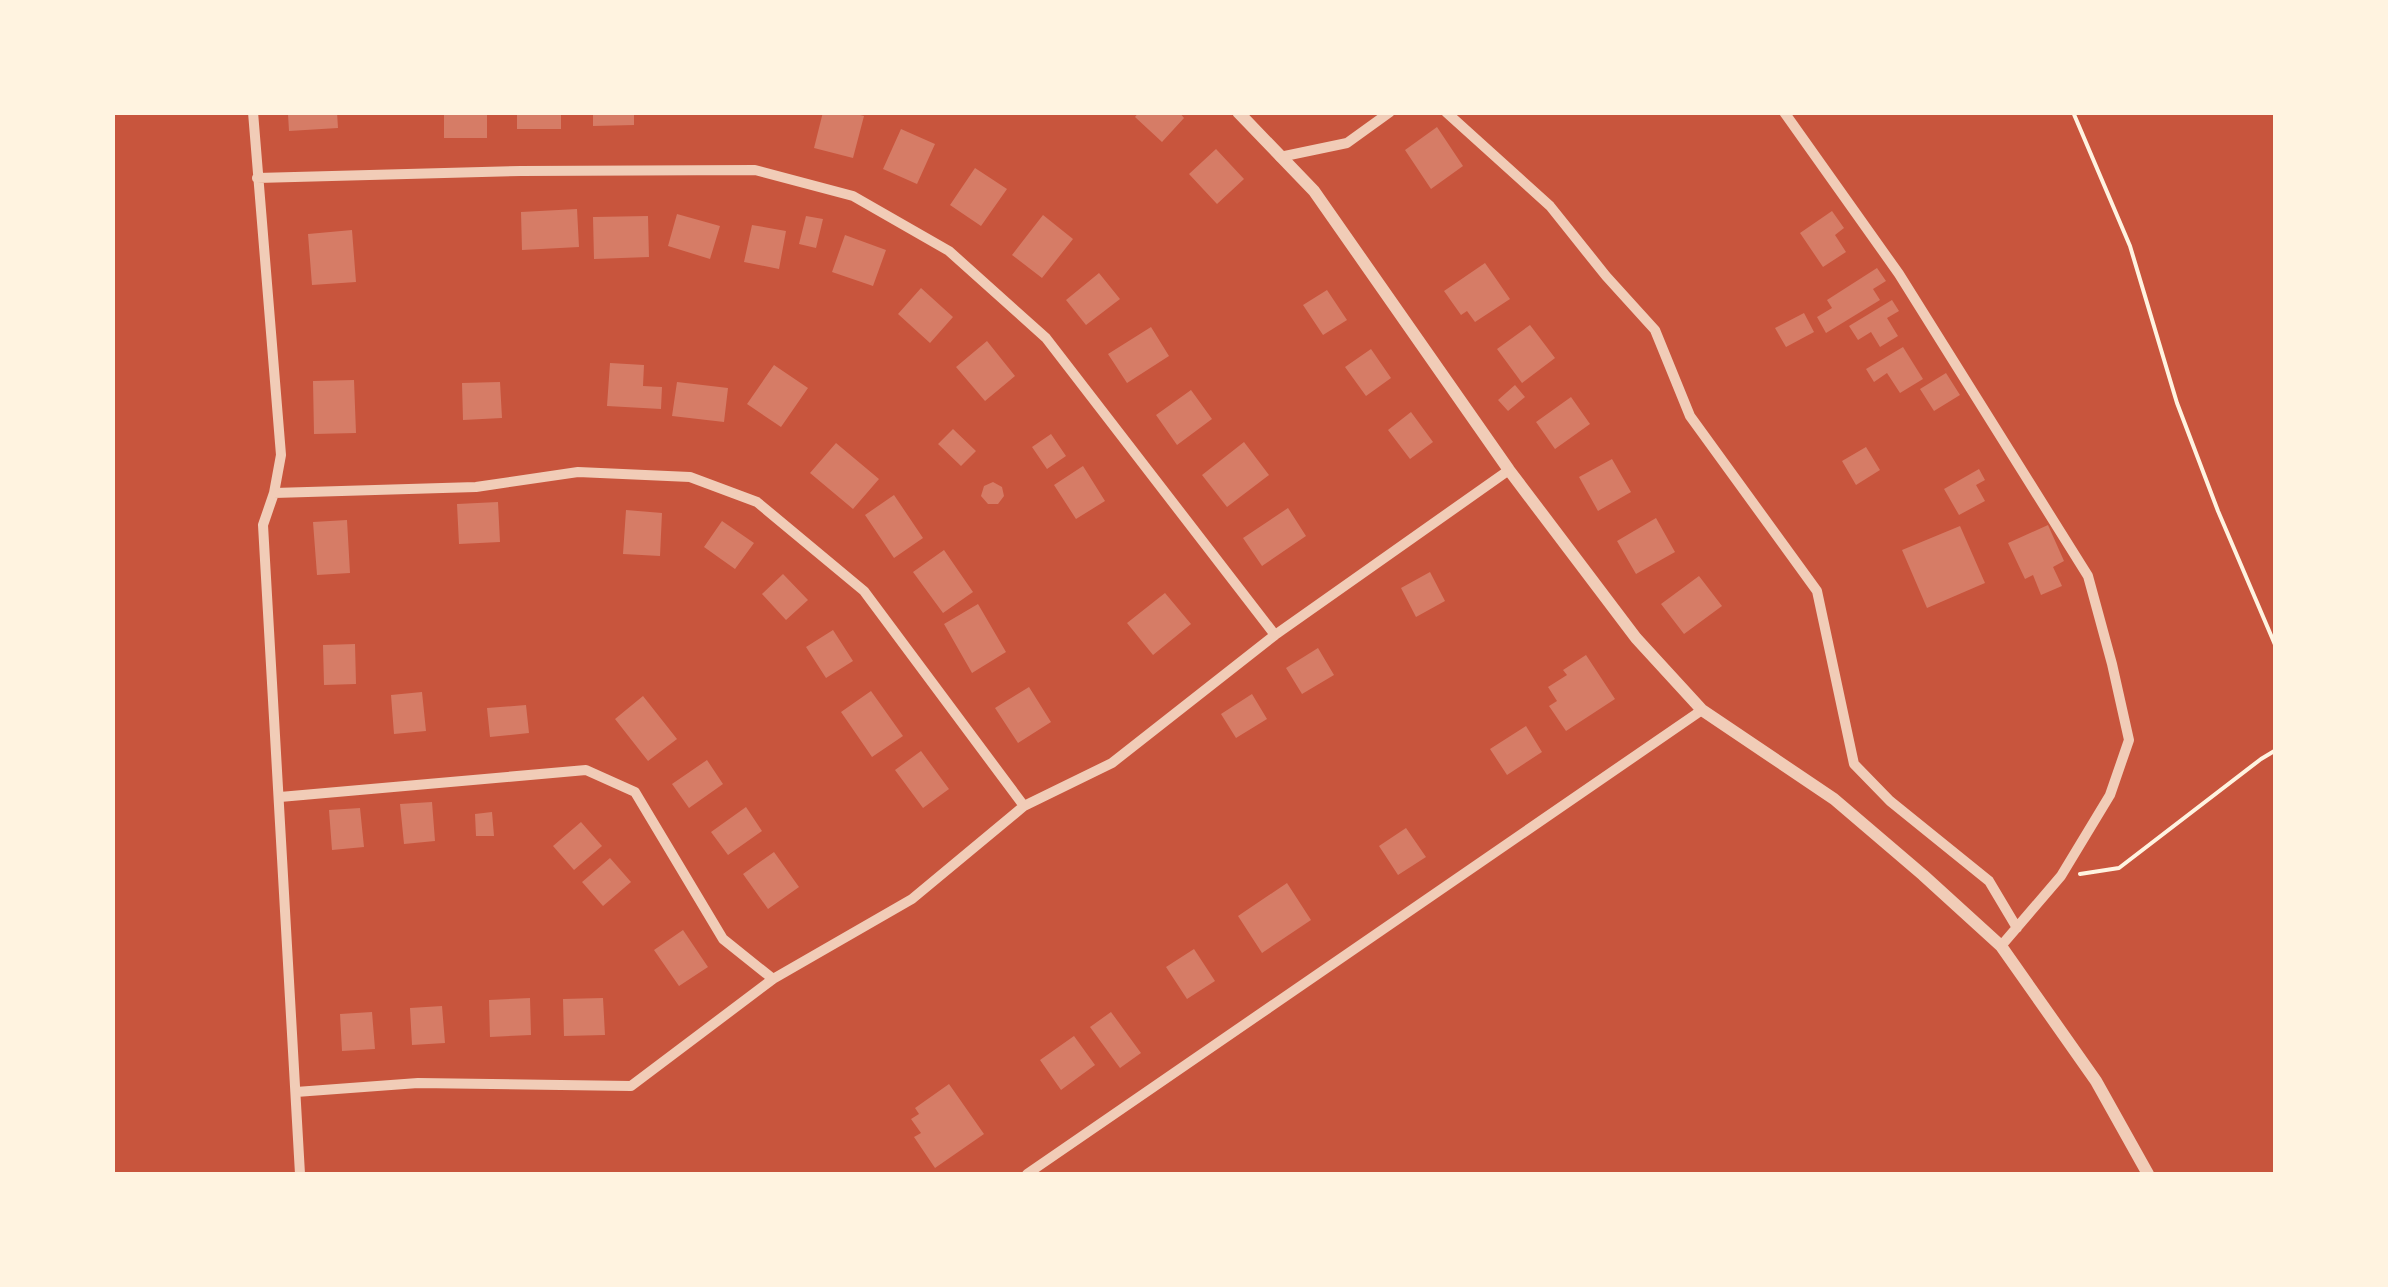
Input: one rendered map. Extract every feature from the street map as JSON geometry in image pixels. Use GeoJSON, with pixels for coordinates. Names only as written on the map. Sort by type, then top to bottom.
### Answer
{"type":"FeatureCollection","features":[{"type":"Feature","properties":{"kind":"street"},"geometry":{"type":"LineString","coordinates":[[253,112],[280,455],[274,493],[263,525],[300,1174]]}},
{"type":"Feature","properties":{"kind":"street"},"geometry":{"type":"LineString","coordinates":[[1238,112],[1314,191],[1508,470],[1636,638],[1702,710],[1834,800],[2001,946],[2096,1080],[2148,1174]]}},
{"type":"Feature","properties":{"kind":"street"},"geometry":{"type":"LineString","coordinates":[[1280,157],[1346,142],[1390,112]]}},
{"type":"Feature","properties":{"kind":"street"},"geometry":{"type":"LineString","coordinates":[[1446,112],[1550,206],[1655,330],[1690,416],[1817,590],[1854,764],[1890,802],[1988,881],[2016,928]]}},
{"type":"Feature","properties":{"kind":"street"},"geometry":{"type":"LineString","coordinates":[[1784,112],[1899,274],[2088,576],[2112,664],[2129,740],[2110,795],[2061,876],[2001,946]]}},
{"type":"Feature","properties":{"kind":"street"},"geometry":{"type":"LineString","coordinates":[[257,178],[755,170],[853,196],[949,250],[1046,338],[1275,635]]}},
{"type":"Feature","properties":{"kind":"street"},"geometry":{"type":"LineString","coordinates":[[296,1092],[418,1083],[631,1086],[773,979],[912,899],[1024,806],[1112,763],[1275,635],[1508,470]]}},
{"type":"Feature","properties":{"kind":"street"},"geometry":{"type":"LineString","coordinates":[[274,493],[476,487],[578,472],[690,477],[757,502],[864,591],[1024,806]]}},
{"type":"Feature","properties":{"kind":"street"},"geometry":{"type":"LineString","coordinates":[[1027,1174],[1702,710]]}},
{"type":"Feature","properties":{"kind":"street"},"geometry":{"type":"LineString","coordinates":[[280,797],[586,770],[635,792],[723,938],[773,979]]}},
{"type":"Feature","properties":{"kind":"path"},"geometry":{"type":"LineString","coordinates":[[2073,112],[2130,246],[2177,403],[2218,511],[2276,646]]}},
{"type":"Feature","properties":{"kind":"path"},"geometry":{"type":"LineString","coordinates":[[2061,876],[2119,868],[2276,750]]}},
{"type":"Feature","properties":{"kind":"building"},"geometry":{"type":"Polygon","coordinates":[[[337,112],[338,128],[289,131],[288,114],[337,112]]]}},
{"type":"Feature","properties":{"kind":"building"},"geometry":{"type":"Polygon","coordinates":[[[444,112],[487,112],[487,138],[444,138],[444,112]]]}},
{"type":"Feature","properties":{"kind":"building"},"geometry":{"type":"Polygon","coordinates":[[[517,112],[561,112],[561,129],[517,129],[517,112]]]}},
{"type":"Feature","properties":{"kind":"building"},"geometry":{"type":"Polygon","coordinates":[[[593,112],[634,112],[634,125],[593,126],[593,112]]]}},
{"type":"Feature","properties":{"kind":"building"},"geometry":{"type":"Polygon","coordinates":[[[823,112],[864,116],[853,158],[814,148],[823,112]]]}},
{"type":"Feature","properties":{"kind":"building"},"geometry":{"type":"Polygon","coordinates":[[[1139,112],[1179,112],[1184,118],[1162,142],[1135,117],[1139,112]]]}},
{"type":"Feature","properties":{"kind":"building"},"geometry":{"type":"Polygon","coordinates":[[[1437,127],[1463,166],[1431,189],[1405,150],[1437,127]]]}},
{"type":"Feature","properties":{"kind":"building"},"geometry":{"type":"Polygon","coordinates":[[[901,129],[935,144],[917,184],[883,169],[901,129]]]}},
{"type":"Feature","properties":{"kind":"building"},"geometry":{"type":"Polygon","coordinates":[[[1216,149],[1244,179],[1217,204],[1189,174],[1216,149]]]}},
{"type":"Feature","properties":{"kind":"building"},"geometry":{"type":"Polygon","coordinates":[[[975,168],[1007,189],[981,226],[950,205],[975,168]]]}},
{"type":"Feature","properties":{"kind":"building"},"geometry":{"type":"Polygon","coordinates":[[[577,209],[579,247],[522,250],[521,212],[577,209]]]}},
{"type":"Feature","properties":{"kind":"building"},"geometry":{"type":"Polygon","coordinates":[[[1832,211],[1844,228],[1835,235],[1846,252],[1823,267],[1800,233],[1832,211]]]}},
{"type":"Feature","properties":{"kind":"building"},"geometry":{"type":"Polygon","coordinates":[[[677,214],[720,226],[710,259],[668,246],[677,214]]]}},
{"type":"Feature","properties":{"kind":"building"},"geometry":{"type":"Polygon","coordinates":[[[1043,215],[1073,239],[1042,278],[1012,255],[1043,215]]]}},
{"type":"Feature","properties":{"kind":"building"},"geometry":{"type":"Polygon","coordinates":[[[648,216],[649,257],[594,259],[593,217],[648,216]]]}},
{"type":"Feature","properties":{"kind":"building"},"geometry":{"type":"Polygon","coordinates":[[[806,216],[823,219],[816,248],[799,244],[806,216]]]}},
{"type":"Feature","properties":{"kind":"building"},"geometry":{"type":"Polygon","coordinates":[[[752,225],[786,231],[779,269],[744,262],[752,225]]]}},
{"type":"Feature","properties":{"kind":"building"},"geometry":{"type":"Polygon","coordinates":[[[352,230],[356,282],[312,285],[308,234],[352,230]]]}},
{"type":"Feature","properties":{"kind":"building"},"geometry":{"type":"Polygon","coordinates":[[[845,235],[886,250],[873,286],[832,272],[845,235]]]}},
{"type":"Feature","properties":{"kind":"building"},"geometry":{"type":"Polygon","coordinates":[[[1485,263],[1510,299],[1475,322],[1467,311],[1461,315],[1444,291],[1485,263]]]}},
{"type":"Feature","properties":{"kind":"building"},"geometry":{"type":"Polygon","coordinates":[[[1877,268],[1886,281],[1873,289],[1880,300],[1826,333],[1817,317],[1832,308],[1827,300],[1877,268]]]}},
{"type":"Feature","properties":{"kind":"building"},"geometry":{"type":"Polygon","coordinates":[[[1099,273],[1120,299],[1086,325],[1066,300],[1099,273]]]}},
{"type":"Feature","properties":{"kind":"building"},"geometry":{"type":"Polygon","coordinates":[[[921,288],[953,317],[930,343],[898,314],[921,288]]]}},
{"type":"Feature","properties":{"kind":"building"},"geometry":{"type":"Polygon","coordinates":[[[1327,290],[1347,320],[1323,335],[1303,305],[1327,290]]]}},
{"type":"Feature","properties":{"kind":"building"},"geometry":{"type":"Polygon","coordinates":[[[1892,300],[1899,311],[1887,318],[1898,336],[1880,347],[1871,332],[1858,340],[1849,326],[1892,300]]]}},
{"type":"Feature","properties":{"kind":"building"},"geometry":{"type":"Polygon","coordinates":[[[1804,313],[1814,332],[1786,347],[1775,328],[1804,313]]]}},
{"type":"Feature","properties":{"kind":"building"},"geometry":{"type":"Polygon","coordinates":[[[1530,325],[1555,358],[1522,383],[1497,349],[1530,325]]]}},
{"type":"Feature","properties":{"kind":"building"},"geometry":{"type":"Polygon","coordinates":[[[1151,327],[1169,356],[1127,383],[1108,354],[1151,327]]]}},
{"type":"Feature","properties":{"kind":"building"},"geometry":{"type":"Polygon","coordinates":[[[987,341],[1015,376],[985,401],[956,367],[987,341]]]}},
{"type":"Feature","properties":{"kind":"building"},"geometry":{"type":"Polygon","coordinates":[[[1903,347],[1923,379],[1900,393],[1887,373],[1874,382],[1866,369],[1903,347]]]}},
{"type":"Feature","properties":{"kind":"building"},"geometry":{"type":"Polygon","coordinates":[[[1371,349],[1391,378],[1366,396],[1345,367],[1371,349]]]}},
{"type":"Feature","properties":{"kind":"building"},"geometry":{"type":"Polygon","coordinates":[[[610,363],[644,365],[643,386],[662,387],[661,409],[607,406],[610,363]]]}},
{"type":"Feature","properties":{"kind":"building"},"geometry":{"type":"Polygon","coordinates":[[[774,365],[808,388],[781,427],[747,404],[774,365]]]}},
{"type":"Feature","properties":{"kind":"building"},"geometry":{"type":"Polygon","coordinates":[[[1946,373],[1960,395],[1934,411],[1920,389],[1946,373]]]}},
{"type":"Feature","properties":{"kind":"building"},"geometry":{"type":"Polygon","coordinates":[[[354,380],[356,433],[314,434],[313,381],[354,380]]]}},
{"type":"Feature","properties":{"kind":"building"},"geometry":{"type":"Polygon","coordinates":[[[500,382],[502,418],[463,420],[462,383],[500,382]]]}},
{"type":"Feature","properties":{"kind":"building"},"geometry":{"type":"Polygon","coordinates":[[[677,382],[728,388],[724,422],[672,416],[677,382]]]}},
{"type":"Feature","properties":{"kind":"building"},"geometry":{"type":"Polygon","coordinates":[[[1515,385],[1525,397],[1508,411],[1498,400],[1515,385]]]}},
{"type":"Feature","properties":{"kind":"building"},"geometry":{"type":"Polygon","coordinates":[[[1191,390],[1212,419],[1177,445],[1156,415],[1191,390]]]}},
{"type":"Feature","properties":{"kind":"building"},"geometry":{"type":"Polygon","coordinates":[[[1571,397],[1590,424],[1555,449],[1536,422],[1571,397]]]}},
{"type":"Feature","properties":{"kind":"building"},"geometry":{"type":"Polygon","coordinates":[[[1411,412],[1433,442],[1410,459],[1388,430],[1411,412]]]}},
{"type":"Feature","properties":{"kind":"building"},"geometry":{"type":"Polygon","coordinates":[[[953,429],[976,451],[961,466],[938,444],[953,429]]]}},
{"type":"Feature","properties":{"kind":"building"},"geometry":{"type":"Polygon","coordinates":[[[1051,434],[1066,456],[1047,469],[1032,447],[1051,434]]]}},
{"type":"Feature","properties":{"kind":"building"},"geometry":{"type":"Polygon","coordinates":[[[1244,442],[1269,475],[1227,507],[1202,475],[1244,442]]]}},
{"type":"Feature","properties":{"kind":"building"},"geometry":{"type":"Polygon","coordinates":[[[836,443],[879,479],[853,509],[810,473],[836,443]]]}},
{"type":"Feature","properties":{"kind":"building"},"geometry":{"type":"Polygon","coordinates":[[[1866,447],[1880,470],[1856,485],[1842,461],[1866,447]]]}},
{"type":"Feature","properties":{"kind":"building"},"geometry":{"type":"Polygon","coordinates":[[[1612,459],[1631,492],[1598,511],[1579,477],[1612,459]]]}},
{"type":"Feature","properties":{"kind":"building"},"geometry":{"type":"Polygon","coordinates":[[[1083,466],[1105,501],[1076,519],[1054,485],[1083,466]]]}},
{"type":"Feature","properties":{"kind":"building"},"geometry":{"type":"Polygon","coordinates":[[[1979,469],[1985,480],[1976,485],[1985,501],[1959,515],[1944,489],[1979,469]]]}},
{"type":"Feature","properties":{"kind":"building"},"geometry":{"type":"Polygon","coordinates":[[[993,482],[1002,487],[1004,496],[998,504],[988,504],[981,496],[984,486],[993,482]]]}},
{"type":"Feature","properties":{"kind":"building"},"geometry":{"type":"Polygon","coordinates":[[[894,495],[923,538],[894,558],[865,515],[894,495]]]}},
{"type":"Feature","properties":{"kind":"building"},"geometry":{"type":"Polygon","coordinates":[[[498,502],[500,542],[459,544],[457,504],[498,502]]]}},
{"type":"Feature","properties":{"kind":"building"},"geometry":{"type":"Polygon","coordinates":[[[1288,508],[1306,536],[1262,566],[1243,538],[1288,508]]]}},
{"type":"Feature","properties":{"kind":"building"},"geometry":{"type":"Polygon","coordinates":[[[626,510],[662,513],[660,556],[623,554],[626,510]]]}},
{"type":"Feature","properties":{"kind":"building"},"geometry":{"type":"Polygon","coordinates":[[[1656,518],[1675,552],[1636,574],[1617,541],[1656,518]]]}},
{"type":"Feature","properties":{"kind":"building"},"geometry":{"type":"Polygon","coordinates":[[[347,520],[350,573],[317,575],[313,522],[347,520]]]}},
{"type":"Feature","properties":{"kind":"building"},"geometry":{"type":"Polygon","coordinates":[[[722,521],[754,543],[735,569],[704,547],[722,521]]]}},
{"type":"Feature","properties":{"kind":"building"},"geometry":{"type":"Polygon","coordinates":[[[2048,525],[2064,561],[2053,567],[2062,586],[2041,595],[2033,575],[2025,579],[2008,543],[2048,525]]]}},
{"type":"Feature","properties":{"kind":"building"},"geometry":{"type":"Polygon","coordinates":[[[1960,526],[1985,583],[1927,608],[1902,550],[1960,526]]]}},
{"type":"Feature","properties":{"kind":"building"},"geometry":{"type":"Polygon","coordinates":[[[944,550],[973,592],[943,613],[913,572],[944,550]]]}},
{"type":"Feature","properties":{"kind":"building"},"geometry":{"type":"Polygon","coordinates":[[[1430,572],[1445,601],[1416,617],[1401,588],[1430,572]]]}},
{"type":"Feature","properties":{"kind":"building"},"geometry":{"type":"Polygon","coordinates":[[[783,574],[808,600],[786,620],[762,594],[783,574]]]}},
{"type":"Feature","properties":{"kind":"building"},"geometry":{"type":"Polygon","coordinates":[[[1699,576],[1722,606],[1684,634],[1661,604],[1699,576]]]}},
{"type":"Feature","properties":{"kind":"building"},"geometry":{"type":"Polygon","coordinates":[[[1165,593],[1191,624],[1153,655],[1127,623],[1165,593]]]}},
{"type":"Feature","properties":{"kind":"building"},"geometry":{"type":"Polygon","coordinates":[[[978,604],[1006,652],[972,673],[944,624],[978,604]]]}},
{"type":"Feature","properties":{"kind":"building"},"geometry":{"type":"Polygon","coordinates":[[[833,630],[853,661],[826,678],[806,647],[833,630]]]}},
{"type":"Feature","properties":{"kind":"building"},"geometry":{"type":"Polygon","coordinates":[[[355,644],[356,684],[324,685],[323,645],[355,644]]]}},
{"type":"Feature","properties":{"kind":"building"},"geometry":{"type":"Polygon","coordinates":[[[1318,648],[1334,675],[1302,694],[1286,668],[1318,648]]]}},
{"type":"Feature","properties":{"kind":"building"},"geometry":{"type":"Polygon","coordinates":[[[1586,655],[1615,699],[1566,731],[1549,706],[1557,701],[1548,687],[1567,675],[1563,670],[1586,655]]]}},
{"type":"Feature","properties":{"kind":"building"},"geometry":{"type":"Polygon","coordinates":[[[1029,687],[1051,722],[1018,743],[995,708],[1029,687]]]}},
{"type":"Feature","properties":{"kind":"building"},"geometry":{"type":"Polygon","coordinates":[[[871,691],[903,736],[872,757],[841,712],[871,691]]]}},
{"type":"Feature","properties":{"kind":"building"},"geometry":{"type":"Polygon","coordinates":[[[422,692],[426,731],[394,734],[391,695],[422,692]]]}},
{"type":"Feature","properties":{"kind":"building"},"geometry":{"type":"Polygon","coordinates":[[[1252,694],[1267,719],[1236,738],[1221,714],[1252,694]]]}},
{"type":"Feature","properties":{"kind":"building"},"geometry":{"type":"Polygon","coordinates":[[[643,696],[677,739],[648,761],[615,719],[643,696]]]}},
{"type":"Feature","properties":{"kind":"building"},"geometry":{"type":"Polygon","coordinates":[[[526,705],[529,733],[490,737],[487,708],[526,705]]]}},
{"type":"Feature","properties":{"kind":"building"},"geometry":{"type":"Polygon","coordinates":[[[1526,726],[1542,752],[1507,775],[1490,749],[1526,726]]]}},
{"type":"Feature","properties":{"kind":"building"},"geometry":{"type":"Polygon","coordinates":[[[921,751],[949,789],[923,808],[895,770],[921,751]]]}},
{"type":"Feature","properties":{"kind":"building"},"geometry":{"type":"Polygon","coordinates":[[[707,760],[723,784],[689,808],[672,784],[707,760]]]}},
{"type":"Feature","properties":{"kind":"building"},"geometry":{"type":"Polygon","coordinates":[[[432,802],[435,841],[404,844],[400,804],[432,802]]]}},
{"type":"Feature","properties":{"kind":"building"},"geometry":{"type":"Polygon","coordinates":[[[746,807],[762,831],[728,855],[711,832],[746,807]]]}},
{"type":"Feature","properties":{"kind":"building"},"geometry":{"type":"Polygon","coordinates":[[[360,808],[364,847],[332,850],[329,810],[360,808]]]}},
{"type":"Feature","properties":{"kind":"building"},"geometry":{"type":"Polygon","coordinates":[[[492,812],[494,836],[476,836],[475,814],[492,812]]]}},
{"type":"Feature","properties":{"kind":"building"},"geometry":{"type":"Polygon","coordinates":[[[581,822],[602,846],[574,870],[553,846],[581,822]]]}},
{"type":"Feature","properties":{"kind":"building"},"geometry":{"type":"Polygon","coordinates":[[[1406,828],[1426,857],[1398,875],[1379,846],[1406,828]]]}},
{"type":"Feature","properties":{"kind":"building"},"geometry":{"type":"Polygon","coordinates":[[[774,852],[799,887],[768,909],[743,874],[774,852]]]}},
{"type":"Feature","properties":{"kind":"building"},"geometry":{"type":"Polygon","coordinates":[[[610,858],[631,882],[603,906],[582,882],[610,858]]]}},
{"type":"Feature","properties":{"kind":"building"},"geometry":{"type":"Polygon","coordinates":[[[1287,883],[1311,920],[1262,953],[1238,916],[1287,883]]]}},
{"type":"Feature","properties":{"kind":"building"},"geometry":{"type":"Polygon","coordinates":[[[683,930],[708,967],[679,986],[654,950],[683,930]]]}},
{"type":"Feature","properties":{"kind":"building"},"geometry":{"type":"Polygon","coordinates":[[[1194,949],[1215,981],[1187,999],[1166,967],[1194,949]]]}},
{"type":"Feature","properties":{"kind":"building"},"geometry":{"type":"Polygon","coordinates":[[[530,998],[531,1035],[490,1037],[489,1000],[530,998]]]}},
{"type":"Feature","properties":{"kind":"building"},"geometry":{"type":"Polygon","coordinates":[[[603,998],[605,1035],[564,1036],[563,999],[603,998]]]}},
{"type":"Feature","properties":{"kind":"building"},"geometry":{"type":"Polygon","coordinates":[[[442,1006],[445,1043],[412,1045],[410,1008],[442,1006]]]}},
{"type":"Feature","properties":{"kind":"building"},"geometry":{"type":"Polygon","coordinates":[[[372,1012],[375,1049],[342,1051],[340,1014],[372,1012]]]}},
{"type":"Feature","properties":{"kind":"building"},"geometry":{"type":"Polygon","coordinates":[[[1111,1012],[1141,1053],[1120,1068],[1090,1027],[1111,1012]]]}},
{"type":"Feature","properties":{"kind":"building"},"geometry":{"type":"Polygon","coordinates":[[[1074,1036],[1095,1065],[1061,1090],[1040,1060],[1074,1036]]]}},
{"type":"Feature","properties":{"kind":"building"},"geometry":{"type":"Polygon","coordinates":[[[949,1084],[984,1134],[935,1168],[914,1137],[921,1133],[911,1119],[919,1114],[915,1108],[949,1084]]]}}]}
